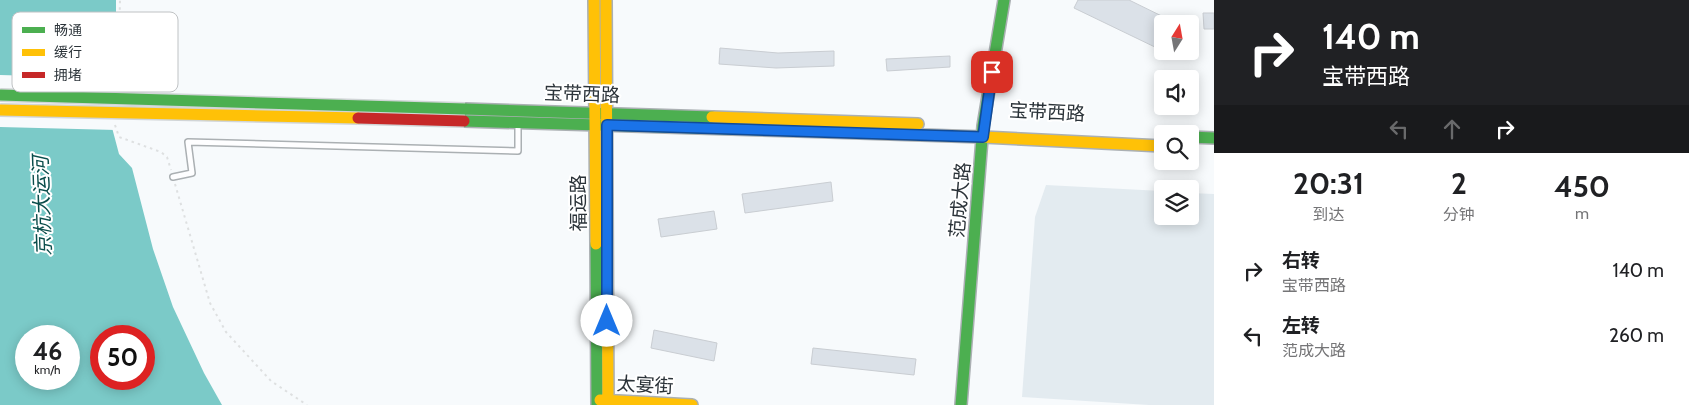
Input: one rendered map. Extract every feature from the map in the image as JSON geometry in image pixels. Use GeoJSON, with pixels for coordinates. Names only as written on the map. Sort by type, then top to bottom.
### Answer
{"type":"FeatureCollection","features":[{"type":"Feature","properties":{"kind":"main road","name":"福运路"},"geometry":{"type":"LineString","coordinates":[[594,0],[601,112]]}},
{"type":"Feature","properties":{"kind":"main road","name":"福运路"},"geometry":{"type":"LineString","coordinates":[[602,403],[601,112],[606,0]]}},
{"type":"Feature","properties":{"kind":"main road","name":"范成大路"},"geometry":{"type":"LineString","coordinates":[[961,405],[983,132],[1004,0]]}},
{"type":"Feature","properties":{"kind":"main road","name":"宝带西路"},"geometry":{"type":"LineString","coordinates":[[0,95],[601,112],[983,132],[1154,145]]}},
{"type":"Feature","properties":{"kind":"main road","name":"宝带西路"},"geometry":{"type":"LineString","coordinates":[[0,110],[601,125],[1154,135]]}},
{"type":"Feature","properties":{"kind":"main road"},"geometry":{"type":"LineString","coordinates":[[1199,137],[1214,138]]}},
{"type":"Feature","properties":{"kind":"main road"},"geometry":{"type":"LineString","coordinates":[[1199,148],[1214,149]]}},
{"type":"Feature","properties":{"kind":"main road","name":"太宴街"},"geometry":{"type":"LineString","coordinates":[[602,403],[692,405]]}},
{"type":"Feature","properties":{"kind":"lane"},"geometry":{"type":"LineString","coordinates":[[173,178],[192,173],[188,142],[518,150],[518,123]]}},
{"type":"Feature","properties":{"kind":"path"},"geometry":{"type":"LineString","coordinates":[[114,117],[119,137],[161,152],[167,158],[210,303],[226,332],[271,381],[307,405]]}},
{"type":"Feature","properties":{"kind":"shaded area"},"geometry":{"type":"Polygon","coordinates":[[[1046,185],[1154,191],[1154,225],[1199,225],[1199,193],[1214,194],[1214,405],[1149,405],[1022,397],[1035,217],[1046,185]]]}},
{"type":"Feature","properties":{"kind":"water","name":"京杭大运河"},"geometry":{"type":"Polygon","coordinates":[[[0,0],[116,0],[116,12],[12,12],[12,92],[107,92],[110,120],[119,154],[132,168],[153,249],[173,307],[204,373],[222,405],[0,405],[0,0]]]}},
{"type":"Feature","properties":{"kind":"pier"},"geometry":{"type":"Polygon","coordinates":[[[0,75],[12,75],[12,92],[110,92],[116,130],[0,127],[0,75]]]}},
{"type":"Feature","properties":{"kind":"building"},"geometry":{"type":"Polygon","coordinates":[[[1078,0],[1129,0],[1160,15],[1154,15],[1154,47],[1074,8],[1078,0]]]}},
{"type":"Feature","properties":{"kind":"building"},"geometry":{"type":"Polygon","coordinates":[[[1203,13],[1214,13],[1214,29],[1204,29],[1203,13]]]}},
{"type":"Feature","properties":{"kind":"building"},"geometry":{"type":"Polygon","coordinates":[[[720,48],[778,53],[834,51],[834,66],[776,68],[719,64],[720,48]]]}},
{"type":"Feature","properties":{"kind":"building"},"geometry":{"type":"Polygon","coordinates":[[[950,56],[950,67],[887,71],[886,59],[950,56]]]}},
{"type":"Feature","properties":{"kind":"building"},"geometry":{"type":"Polygon","coordinates":[[[831,182],[833,201],[745,213],[742,194],[831,182]]]}},
{"type":"Feature","properties":{"kind":"building"},"geometry":{"type":"Polygon","coordinates":[[[714,211],[717,229],[661,237],[658,219],[714,211]]]}},
{"type":"Feature","properties":{"kind":"building"},"geometry":{"type":"Polygon","coordinates":[[[654,330],[717,343],[714,361],[651,348],[654,330]]]}},
{"type":"Feature","properties":{"kind":"building"},"geometry":{"type":"Polygon","coordinates":[[[813,348],[916,359],[914,375],[811,364],[813,348]]]}},
{"type":"Feature","properties":{"kind":"traffic: fast"},"geometry":{"type":"LineString","coordinates":[[961,405],[983,126],[1004,0]]}},
{"type":"Feature","properties":{"kind":"traffic: fast"},"geometry":{"type":"LineString","coordinates":[[0,95],[465,109]]}},
{"type":"Feature","properties":{"kind":"traffic: fast"},"geometry":{"type":"LineString","coordinates":[[465,109],[712,117]]}},
{"type":"Feature","properties":{"kind":"traffic: fast"},"geometry":{"type":"LineString","coordinates":[[464,121],[798,131]]}},
{"type":"Feature","properties":{"kind":"traffic: fast"},"geometry":{"type":"LineString","coordinates":[[1199,137],[1214,138]]}},
{"type":"Feature","properties":{"kind":"traffic: fast"},"geometry":{"type":"LineString","coordinates":[[596,244],[597,405]]}},
{"type":"Feature","properties":{"kind":"traffic: slow"},"geometry":{"type":"LineString","coordinates":[[594,0],[596,244]]}},
{"type":"Feature","properties":{"kind":"traffic: slow"},"geometry":{"type":"LineString","coordinates":[[606,0],[608,405]]}},
{"type":"Feature","properties":{"kind":"traffic: slow"},"geometry":{"type":"LineString","coordinates":[[0,110],[358,118]]}},
{"type":"Feature","properties":{"kind":"traffic: slow"},"geometry":{"type":"LineString","coordinates":[[712,117],[918,124]]}},
{"type":"Feature","properties":{"kind":"traffic: slow"},"geometry":{"type":"LineString","coordinates":[[798,131],[983,137],[1154,146]]}},
{"type":"Feature","properties":{"kind":"traffic: slow"},"geometry":{"type":"LineString","coordinates":[[600,400],[692,405]]}},
{"type":"Feature","properties":{"kind":"traffic: jam"},"geometry":{"type":"LineString","coordinates":[[358,118],[464,121]]}},
{"type":"Feature","properties":{"kind":"route"},"geometry":{"type":"LineString","coordinates":[[607,321],[607,125],[983,137],[983,126],[992,72]]}}]}
